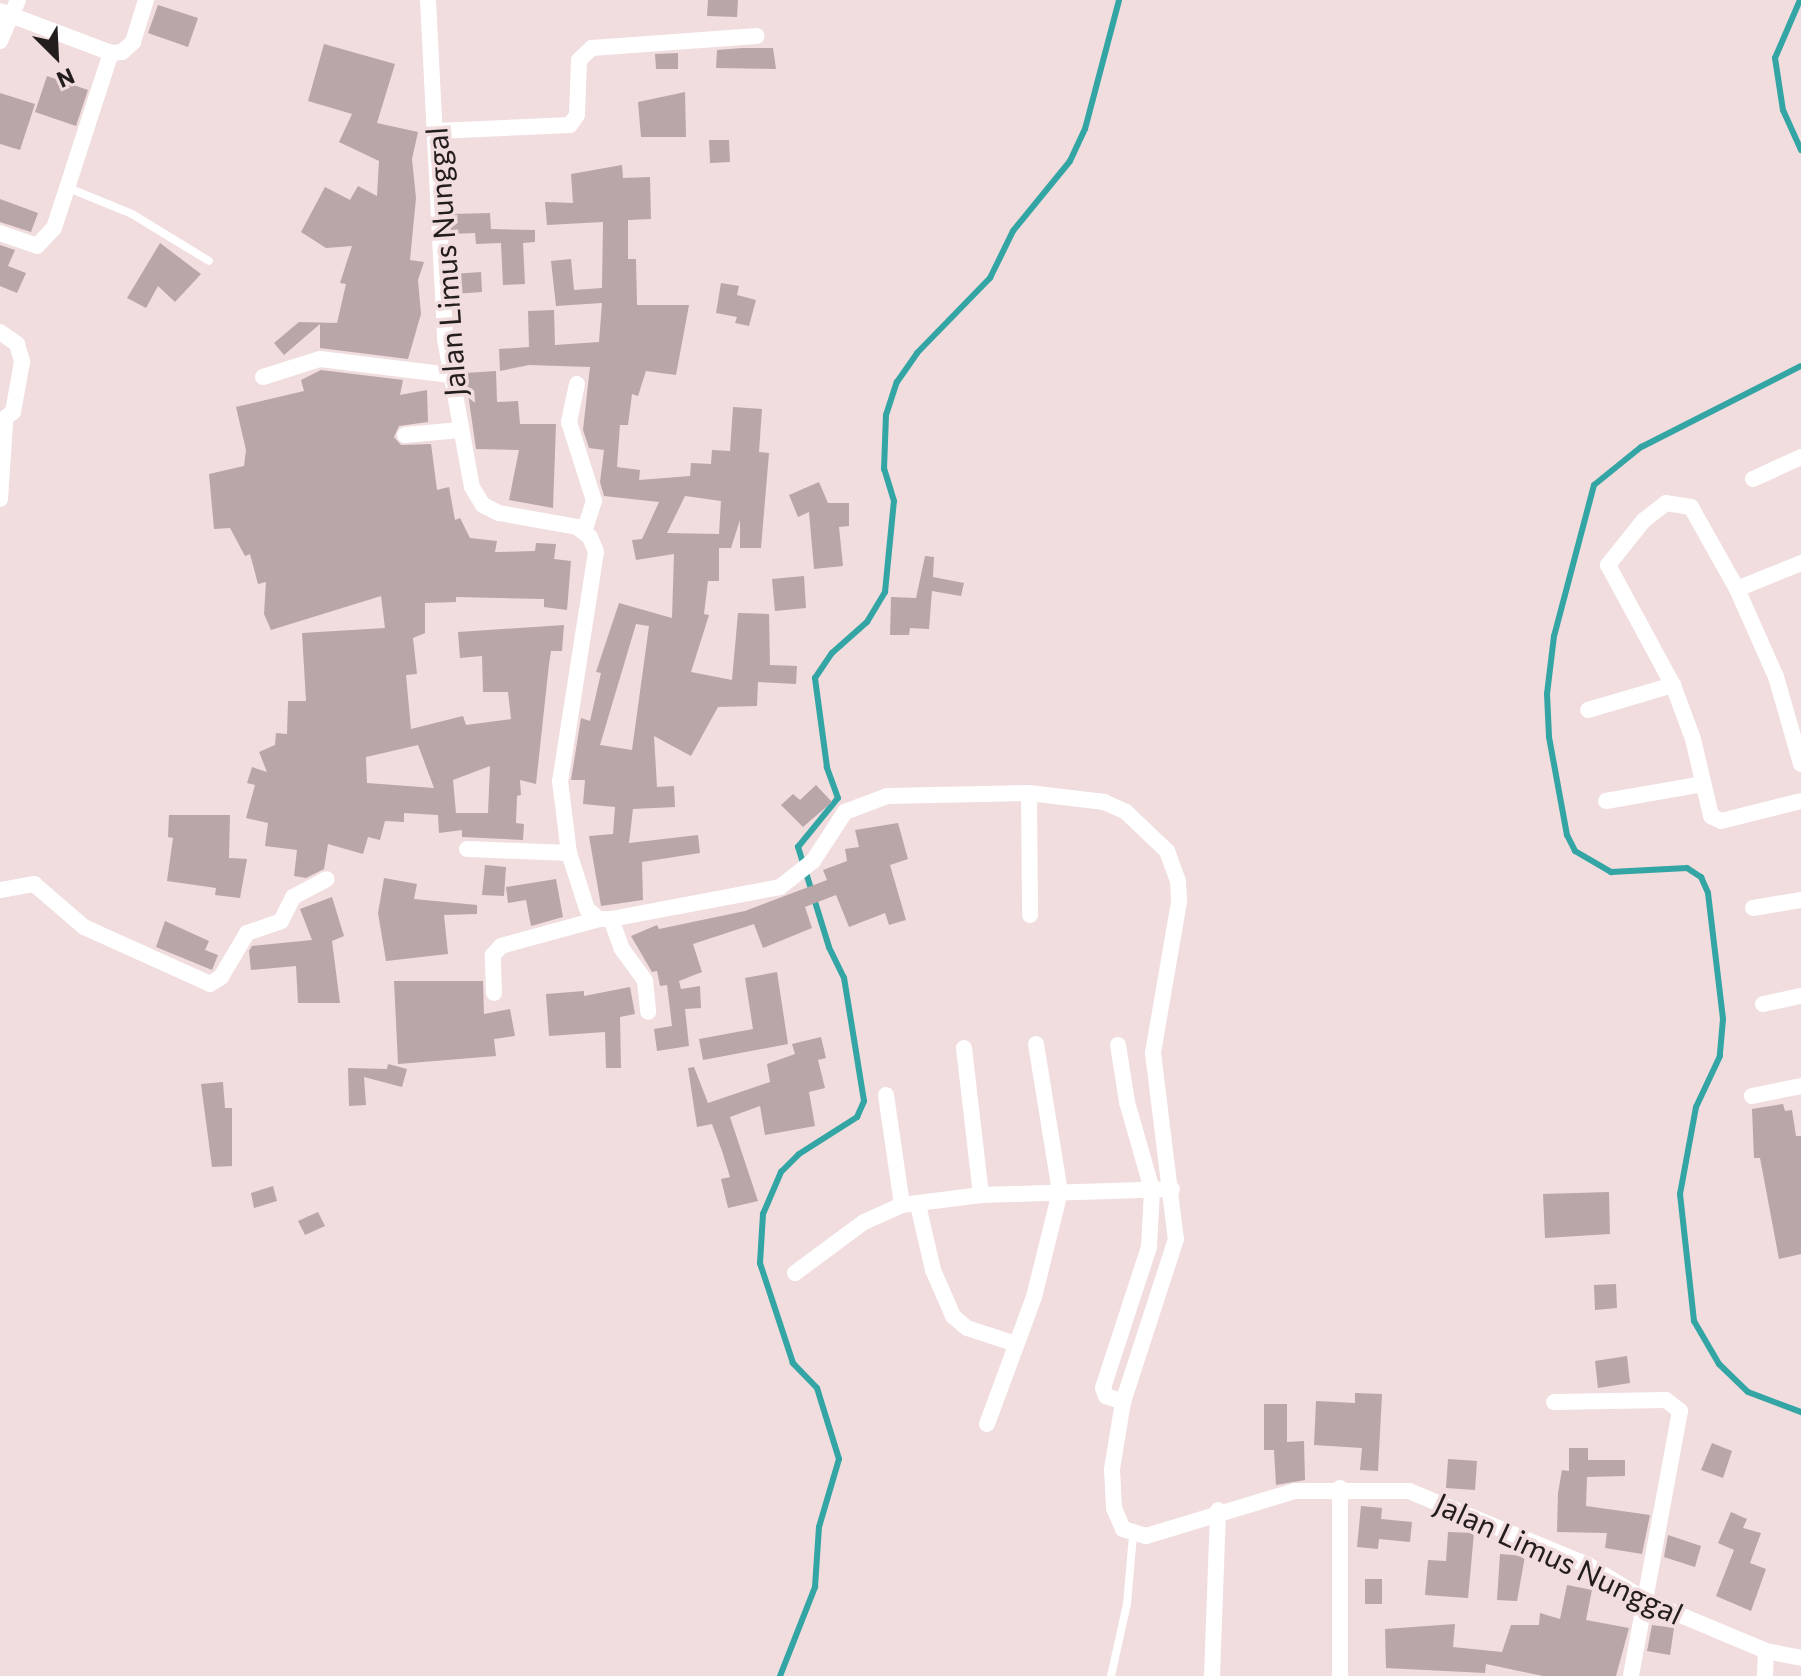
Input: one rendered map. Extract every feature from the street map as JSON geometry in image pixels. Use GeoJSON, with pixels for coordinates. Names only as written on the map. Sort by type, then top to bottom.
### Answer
{"type":"FeatureCollection","features":[{"type":"Feature","properties":{"kind":"street"},"geometry":{"type":"LineString","coordinates":[[0,41],[10,9],[111,53],[129,49],[146,0]]}},
{"type":"Feature","properties":{"kind":"street","name":"Jalan Limus Nunggal"},"geometry":{"type":"LineString","coordinates":[[428,0],[450,375],[472,487],[483,505],[584,531]]}},
{"type":"Feature","properties":{"kind":"street"},"geometry":{"type":"LineString","coordinates":[[436,131],[570,125],[577,115],[579,60],[592,48],[757,36]]}},
{"type":"Feature","properties":{"kind":"street"},"geometry":{"type":"LineString","coordinates":[[0,233],[42,244],[54,228],[111,53]]}},
{"type":"Feature","properties":{"kind":"street"},"geometry":{"type":"LineString","coordinates":[[0,332],[17,344],[22,362],[13,412],[2,422],[0,499]]}},
{"type":"Feature","properties":{"kind":"street"},"geometry":{"type":"LineString","coordinates":[[263,377],[320,359],[450,375]]}},
{"type":"Feature","properties":{"kind":"street"},"geometry":{"type":"LineString","coordinates":[[577,384],[569,422],[594,501],[584,531],[597,563],[561,770],[569,853],[583,902],[605,919],[645,981],[648,1012]]}},
{"type":"Feature","properties":{"kind":"street"},"geometry":{"type":"LineString","coordinates":[[405,435],[460,430]]}},
{"type":"Feature","properties":{"kind":"street"},"geometry":{"type":"LineString","coordinates":[[1753,479],[1801,457]]}},
{"type":"Feature","properties":{"kind":"street"},"geometry":{"type":"LineString","coordinates":[[1801,764],[1776,677],[1737,589],[1691,507],[1666,503],[1644,520],[1608,565],[1673,685],[1711,816],[1717,821],[1801,801]]}},
{"type":"Feature","properties":{"kind":"street"},"geometry":{"type":"LineString","coordinates":[[1737,589],[1801,563]]}},
{"type":"Feature","properties":{"kind":"street"},"geometry":{"type":"LineString","coordinates":[[1588,710],[1673,685]]}},
{"type":"Feature","properties":{"kind":"street"},"geometry":{"type":"LineString","coordinates":[[1606,801],[1703,784]]}},
{"type":"Feature","properties":{"kind":"street"},"geometry":{"type":"LineString","coordinates":[[494,993],[493,955],[501,946],[605,919],[792,882],[813,861],[845,812],[876,798],[938,791],[1029,793],[1104,802],[1126,812],[1157,838],[1173,862],[1179,902],[1153,1053],[1176,1239],[1123,1402],[1112,1498],[1123,1529],[1133,1536]]}},
{"type":"Feature","properties":{"kind":"street"},"geometry":{"type":"LineString","coordinates":[[1029,793],[1030,915]]}},
{"type":"Feature","properties":{"kind":"street"},"geometry":{"type":"LineString","coordinates":[[467,849],[569,853]]}},
{"type":"Feature","properties":{"kind":"street"},"geometry":{"type":"LineString","coordinates":[[0,890],[34,884],[84,927],[210,984],[221,977],[247,933],[281,921],[293,897],[327,879]]}},
{"type":"Feature","properties":{"kind":"street"},"geometry":{"type":"LineString","coordinates":[[1753,908],[1801,900]]}},
{"type":"Feature","properties":{"kind":"street"},"geometry":{"type":"LineString","coordinates":[[1763,1004],[1801,996]]}},
{"type":"Feature","properties":{"kind":"street"},"geometry":{"type":"LineString","coordinates":[[987,1424],[1048,1248],[1060,1192],[1036,1044]]}},
{"type":"Feature","properties":{"kind":"street"},"geometry":{"type":"LineString","coordinates":[[1118,1045],[1127,1102],[1152,1190],[1149,1247],[1103,1388],[1106,1396],[1123,1402]]}},
{"type":"Feature","properties":{"kind":"street"},"geometry":{"type":"LineString","coordinates":[[964,1048],[981,1195]]}},
{"type":"Feature","properties":{"kind":"street"},"geometry":{"type":"LineString","coordinates":[[1752,1096],[1801,1086]]}},
{"type":"Feature","properties":{"kind":"street"},"geometry":{"type":"LineString","coordinates":[[886,1095],[910,1205],[953,1316],[967,1328],[1016,1344]]}},
{"type":"Feature","properties":{"kind":"street"},"geometry":{"type":"LineString","coordinates":[[795,1273],[864,1222],[910,1205],[981,1195],[1172,1189]]}},
{"type":"Feature","properties":{"kind":"street"},"geometry":{"type":"LineString","coordinates":[[1554,1402],[1666,1400],[1678,1407],[1680,1426],[1631,1676]]}},
{"type":"Feature","properties":{"kind":"street"},"geometry":{"type":"LineString","coordinates":[[1340,1488],[1340,1676]]}},
{"type":"Feature","properties":{"kind":"street","name":"Jalan Limus Nunggal"},"geometry":{"type":"LineString","coordinates":[[1133,1536],[1159,1533],[1218,1510],[1295,1491],[1340,1488],[1409,1491],[1588,1565],[1647,1601],[1766,1651],[1801,1658]]}},
{"type":"Feature","properties":{"kind":"street"},"geometry":{"type":"LineString","coordinates":[[1212,1676],[1218,1510]]}},
{"type":"Feature","properties":{"kind":"street"},"geometry":{"type":"LineString","coordinates":[[1765,1676],[1766,1651]]}},
{"type":"Feature","properties":{"kind":"lane"},"geometry":{"type":"LineString","coordinates":[[66,186],[132,214],[209,261]]}},
{"type":"Feature","properties":{"kind":"lane"},"geometry":{"type":"LineString","coordinates":[[1111,1676],[1127,1604],[1133,1536]]}},
{"type":"Feature","properties":{"kind":"building"},"geometry":{"type":"Polygon","coordinates":[[[708,0],[738,0],[737,17],[707,16],[708,0]]]}},
{"type":"Feature","properties":{"kind":"building"},"geometry":{"type":"Polygon","coordinates":[[[158,5],[198,18],[188,47],[148,33],[158,5]]]}},
{"type":"Feature","properties":{"kind":"building"},"geometry":{"type":"Polygon","coordinates":[[[324,44],[395,64],[377,123],[418,132],[412,159],[416,198],[410,260],[424,262],[418,280],[421,314],[408,359],[320,348],[320,324],[284,355],[274,343],[299,322],[337,323],[346,284],[340,283],[352,246],[326,248],[301,232],[325,187],[350,200],[358,186],[377,196],[379,161],[339,142],[352,114],[308,101],[324,44]]]}},
{"type":"Feature","properties":{"kind":"building"},"geometry":{"type":"Polygon","coordinates":[[[773,48],[776,69],[716,68],[717,50],[773,48]]]}},
{"type":"Feature","properties":{"kind":"building"},"geometry":{"type":"Polygon","coordinates":[[[678,53],[678,69],[656,69],[655,54],[678,53]]]}},
{"type":"Feature","properties":{"kind":"building"},"geometry":{"type":"Polygon","coordinates":[[[47,76],[88,90],[76,126],[35,112],[47,76]]]}},
{"type":"Feature","properties":{"kind":"building"},"geometry":{"type":"Polygon","coordinates":[[[685,92],[686,137],[641,137],[638,102],[685,92]]]}},
{"type":"Feature","properties":{"kind":"building"},"geometry":{"type":"Polygon","coordinates":[[[0,93],[35,104],[20,150],[0,144],[0,93]]]}},
{"type":"Feature","properties":{"kind":"building"},"geometry":{"type":"Polygon","coordinates":[[[709,140],[729,140],[730,162],[710,163],[709,140]]]}},
{"type":"Feature","properties":{"kind":"building"},"geometry":{"type":"Polygon","coordinates":[[[622,165],[623,178],[650,177],[651,219],[628,220],[628,259],[636,259],[637,305],[689,305],[676,375],[646,371],[638,396],[632,394],[628,425],[620,425],[617,467],[640,470],[639,480],[690,476],[691,463],[711,464],[712,450],[730,451],[733,407],[762,409],[759,452],[769,453],[761,548],[740,548],[740,520],[731,548],[719,548],[719,581],[708,581],[704,614],[709,615],[691,672],[732,680],[738,613],[769,614],[770,665],[797,666],[796,684],[758,682],[757,706],[718,707],[691,756],[654,736],[657,787],[674,786],[675,807],[633,809],[629,843],[698,835],[700,853],[642,862],[643,900],[601,906],[589,836],[613,834],[615,807],[583,804],[585,780],[571,780],[581,718],[590,721],[601,673],[596,672],[619,603],[672,618],[674,554],[636,560],[632,540],[642,539],[659,502],[604,496],[600,482],[604,450],[589,448],[583,430],[590,367],[529,365],[500,371],[499,349],[529,347],[528,311],[554,310],[555,345],[599,342],[602,303],[556,306],[551,261],[571,259],[574,290],[602,288],[603,222],[547,225],[545,202],[573,203],[571,174],[622,165]],[[685,496],[667,533],[719,534],[721,501],[685,496]],[[636,624],[600,745],[632,750],[649,626],[636,624]]]}},
{"type":"Feature","properties":{"kind":"building"},"geometry":{"type":"Polygon","coordinates":[[[0,199],[38,213],[31,232],[0,222],[0,199]]]}},
{"type":"Feature","properties":{"kind":"building"},"geometry":{"type":"Polygon","coordinates":[[[490,213],[491,229],[535,230],[535,242],[523,243],[525,284],[503,285],[501,243],[476,244],[475,233],[451,234],[450,214],[490,213]]]}},
{"type":"Feature","properties":{"kind":"building"},"geometry":{"type":"Polygon","coordinates":[[[160,243],[201,274],[175,302],[158,286],[146,308],[127,298],[160,243]]]}},
{"type":"Feature","properties":{"kind":"building"},"geometry":{"type":"Polygon","coordinates":[[[0,245],[15,250],[8,266],[26,273],[17,293],[0,286],[0,245]]]}},
{"type":"Feature","properties":{"kind":"building"},"geometry":{"type":"Polygon","coordinates":[[[481,272],[482,292],[454,294],[453,274],[481,272]]]}},
{"type":"Feature","properties":{"kind":"building"},"geometry":{"type":"Polygon","coordinates":[[[721,283],[739,286],[737,295],[756,300],[749,326],[735,323],[737,317],[716,313],[721,283]]]}},
{"type":"Feature","properties":{"kind":"building"},"geometry":{"type":"Polygon","coordinates":[[[321,370],[403,380],[400,395],[427,390],[428,422],[399,426],[394,437],[401,445],[431,444],[437,490],[449,487],[455,520],[460,518],[470,538],[497,541],[495,552],[535,551],[536,543],[556,544],[554,559],[571,561],[567,610],[544,607],[544,599],[456,597],[456,602],[425,603],[425,633],[413,638],[417,674],[406,675],[411,729],[463,716],[466,725],[511,719],[508,692],[483,692],[482,656],[460,658],[458,632],[564,625],[562,651],[551,651],[536,784],[520,780],[516,823],[524,824],[523,840],[462,837],[462,830],[439,833],[438,815],[404,813],[404,822],[385,821],[380,840],[368,837],[363,854],[328,844],[324,869],[306,878],[294,876],[297,850],[265,846],[268,823],[246,818],[255,785],[247,783],[252,767],[267,772],[259,752],[275,745],[276,733],[287,734],[288,701],[306,701],[302,633],[385,628],[381,596],[271,630],[264,614],[266,582],[258,584],[250,554],[245,556],[230,528],[214,529],[209,474],[244,466],[246,450],[236,407],[304,391],[301,380],[321,370]],[[418,745],[366,757],[367,783],[434,788],[418,745]],[[490,766],[453,780],[456,813],[488,813],[490,766]]]}},
{"type":"Feature","properties":{"kind":"building"},"geometry":{"type":"Polygon","coordinates":[[[496,371],[497,402],[518,401],[520,424],[556,424],[553,508],[509,500],[519,450],[476,449],[465,373],[496,371]]]}},
{"type":"Feature","properties":{"kind":"building"},"geometry":{"type":"Polygon","coordinates":[[[819,482],[828,503],[849,503],[849,526],[839,527],[843,566],[814,569],[809,512],[798,517],[789,495],[819,482]]]}},
{"type":"Feature","properties":{"kind":"building"},"geometry":{"type":"Polygon","coordinates":[[[925,556],[934,557],[933,577],[964,583],[961,596],[932,591],[929,629],[910,628],[909,635],[890,635],[891,597],[916,598],[925,556]]]}},
{"type":"Feature","properties":{"kind":"building"},"geometry":{"type":"Polygon","coordinates":[[[804,576],[806,608],[775,611],[772,579],[804,576]]]}},
{"type":"Feature","properties":{"kind":"building"},"geometry":{"type":"Polygon","coordinates":[[[816,785],[832,802],[803,827],[781,805],[793,794],[800,800],[816,785]]]}},
{"type":"Feature","properties":{"kind":"building"},"geometry":{"type":"Polygon","coordinates":[[[169,815],[230,815],[229,858],[247,859],[240,898],[215,895],[216,888],[167,881],[173,838],[168,837],[169,815]]]}},
{"type":"Feature","properties":{"kind":"building"},"geometry":{"type":"Polygon","coordinates":[[[898,823],[908,859],[890,865],[906,920],[889,925],[885,913],[849,927],[836,895],[805,907],[812,928],[763,948],[754,924],[693,944],[702,972],[679,981],[681,989],[700,986],[701,1008],[685,1009],[689,1046],[657,1051],[654,1029],[672,1026],[667,985],[660,986],[657,971],[652,972],[631,936],[657,925],[659,929],[745,911],[827,880],[823,870],[847,861],[845,849],[859,847],[855,830],[898,823]]]}},
{"type":"Feature","properties":{"kind":"building"},"geometry":{"type":"Polygon","coordinates":[[[485,865],[506,867],[504,896],[482,895],[485,865]]]}},
{"type":"Feature","properties":{"kind":"building"},"geometry":{"type":"Polygon","coordinates":[[[384,878],[417,884],[414,899],[477,905],[477,914],[444,915],[448,954],[386,961],[378,913],[384,878]]]}},
{"type":"Feature","properties":{"kind":"building"},"geometry":{"type":"Polygon","coordinates":[[[556,879],[563,917],[531,926],[526,900],[508,903],[506,887],[556,879]]]}},
{"type":"Feature","properties":{"kind":"building"},"geometry":{"type":"Polygon","coordinates":[[[332,897],[344,936],[332,941],[340,1003],[298,1003],[296,966],[251,970],[249,951],[252,946],[312,940],[300,909],[332,897]]]}},
{"type":"Feature","properties":{"kind":"building"},"geometry":{"type":"Polygon","coordinates":[[[165,921],[209,941],[205,950],[218,955],[212,970],[156,947],[165,921]]]}},
{"type":"Feature","properties":{"kind":"building"},"geometry":{"type":"Polygon","coordinates":[[[777,972],[788,1044],[703,1060],[699,1039],[753,1029],[745,978],[777,972]]]}},
{"type":"Feature","properties":{"kind":"building"},"geometry":{"type":"Polygon","coordinates":[[[394,981],[483,981],[484,1014],[510,1009],[515,1036],[494,1039],[496,1056],[398,1064],[394,981]]]}},
{"type":"Feature","properties":{"kind":"building"},"geometry":{"type":"Polygon","coordinates":[[[630,987],[635,1014],[620,1017],[621,1068],[606,1068],[605,1032],[549,1036],[546,994],[584,991],[584,996],[630,987]]]}},
{"type":"Feature","properties":{"kind":"building"},"geometry":{"type":"Polygon","coordinates":[[[821,1037],[826,1058],[818,1060],[825,1088],[809,1092],[815,1126],[765,1135],[760,1106],[730,1117],[758,1201],[728,1208],[721,1179],[730,1177],[712,1124],[697,1127],[688,1068],[694,1067],[708,1103],[770,1082],[767,1064],[795,1054],[792,1044],[821,1037]]]}},
{"type":"Feature","properties":{"kind":"building"},"geometry":{"type":"Polygon","coordinates":[[[388,1064],[407,1069],[402,1087],[364,1077],[366,1105],[349,1106],[348,1068],[387,1069],[388,1064]]]}},
{"type":"Feature","properties":{"kind":"building"},"geometry":{"type":"Polygon","coordinates":[[[223,1082],[225,1108],[232,1108],[232,1166],[212,1167],[201,1084],[223,1082]]]}},
{"type":"Feature","properties":{"kind":"building"},"geometry":{"type":"Polygon","coordinates":[[[1783,1104],[1785,1111],[1792,1110],[1796,1136],[1801,1136],[1801,1254],[1779,1259],[1760,1158],[1754,1158],[1752,1109],[1783,1104]]]}},
{"type":"Feature","properties":{"kind":"building"},"geometry":{"type":"Polygon","coordinates":[[[273,1186],[277,1201],[254,1208],[251,1193],[273,1186]]]}},
{"type":"Feature","properties":{"kind":"building"},"geometry":{"type":"Polygon","coordinates":[[[1609,1192],[1610,1234],[1545,1238],[1543,1194],[1609,1192]]]}},
{"type":"Feature","properties":{"kind":"building"},"geometry":{"type":"Polygon","coordinates":[[[318,1212],[325,1226],[305,1235],[298,1221],[318,1212]]]}},
{"type":"Feature","properties":{"kind":"building"},"geometry":{"type":"Polygon","coordinates":[[[1616,1284],[1617,1308],[1595,1310],[1594,1285],[1616,1284]]]}},
{"type":"Feature","properties":{"kind":"building"},"geometry":{"type":"Polygon","coordinates":[[[1627,1356],[1630,1383],[1598,1388],[1595,1361],[1627,1356]]]}},
{"type":"Feature","properties":{"kind":"building"},"geometry":{"type":"Polygon","coordinates":[[[1355,1393],[1382,1394],[1378,1471],[1360,1470],[1362,1448],[1314,1445],[1316,1401],[1355,1403],[1355,1393]]]}},
{"type":"Feature","properties":{"kind":"building"},"geometry":{"type":"Polygon","coordinates":[[[1264,1404],[1287,1404],[1287,1442],[1304,1441],[1305,1480],[1276,1485],[1274,1450],[1264,1450],[1264,1404]]]}},
{"type":"Feature","properties":{"kind":"building"},"geometry":{"type":"Polygon","coordinates":[[[1712,1443],[1732,1451],[1723,1478],[1701,1470],[1712,1443]]]}},
{"type":"Feature","properties":{"kind":"building"},"geometry":{"type":"Polygon","coordinates":[[[1569,1448],[1588,1448],[1588,1460],[1625,1460],[1625,1476],[1587,1477],[1586,1506],[1650,1515],[1642,1554],[1605,1548],[1607,1533],[1557,1532],[1558,1493],[1562,1470],[1569,1471],[1569,1448]]]}},
{"type":"Feature","properties":{"kind":"building"},"geometry":{"type":"Polygon","coordinates":[[[1448,1459],[1477,1461],[1475,1490],[1446,1488],[1448,1459]]]}},
{"type":"Feature","properties":{"kind":"building"},"geometry":{"type":"Polygon","coordinates":[[[1361,1506],[1382,1508],[1381,1519],[1412,1522],[1410,1542],[1379,1539],[1378,1549],[1357,1547],[1361,1506]]]}},
{"type":"Feature","properties":{"kind":"building"},"geometry":{"type":"Polygon","coordinates":[[[1731,1512],[1747,1519],[1743,1528],[1761,1533],[1750,1563],[1766,1569],[1751,1611],[1716,1596],[1734,1550],[1718,1543],[1731,1512]]]}},
{"type":"Feature","properties":{"kind":"building"},"geometry":{"type":"Polygon","coordinates":[[[1448,1532],[1474,1533],[1468,1598],[1425,1595],[1428,1560],[1446,1561],[1448,1532]]]}},
{"type":"Feature","properties":{"kind":"building"},"geometry":{"type":"Polygon","coordinates":[[[1668,1535],[1701,1546],[1695,1567],[1664,1557],[1668,1535]]]}},
{"type":"Feature","properties":{"kind":"building"},"geometry":{"type":"Polygon","coordinates":[[[1500,1554],[1525,1556],[1517,1601],[1497,1600],[1500,1554]]]}},
{"type":"Feature","properties":{"kind":"building"},"geometry":{"type":"Polygon","coordinates":[[[1365,1579],[1382,1579],[1382,1604],[1365,1604],[1365,1579]]]}},
{"type":"Feature","properties":{"kind":"building"},"geometry":{"type":"Polygon","coordinates":[[[1567,1585],[1592,1590],[1586,1620],[1629,1628],[1616,1676],[1543,1676],[1486,1664],[1485,1673],[1386,1668],[1385,1629],[1455,1624],[1453,1647],[1502,1652],[1511,1625],[1539,1625],[1540,1613],[1560,1619],[1567,1585]]]}},
{"type":"Feature","properties":{"kind":"building"},"geometry":{"type":"Polygon","coordinates":[[[1652,1625],[1674,1628],[1670,1655],[1647,1651],[1652,1625]]]}},
{"type":"Feature","properties":{"kind":"waterway"},"geometry":{"type":"LineString","coordinates":[[780,1676],[815,1587],[819,1527],[839,1459],[817,1388],[793,1363],[760,1263],[763,1214],[781,1172],[799,1154],[857,1117],[864,1101],[844,978],[829,947],[798,847],[838,798],[827,767],[815,678],[832,653],[867,622],[885,592],[894,501],[884,469],[886,415],[897,382],[917,353],[990,278],[1013,231],[1070,161],[1085,129],[1119,0]]}},
{"type":"Feature","properties":{"kind":"waterway"},"geometry":{"type":"LineString","coordinates":[[1800,0],[1775,58],[1783,110],[1801,150]]}},
{"type":"Feature","properties":{"kind":"waterway"},"geometry":{"type":"LineString","coordinates":[[1801,366],[1641,447],[1594,485],[1554,636],[1547,694],[1549,737],[1567,835],[1575,851],[1611,872],[1687,868],[1701,877],[1708,893],[1723,1019],[1720,1056],[1696,1107],[1680,1194],[1694,1321],[1719,1364],[1748,1392],[1801,1412]]}}]}
